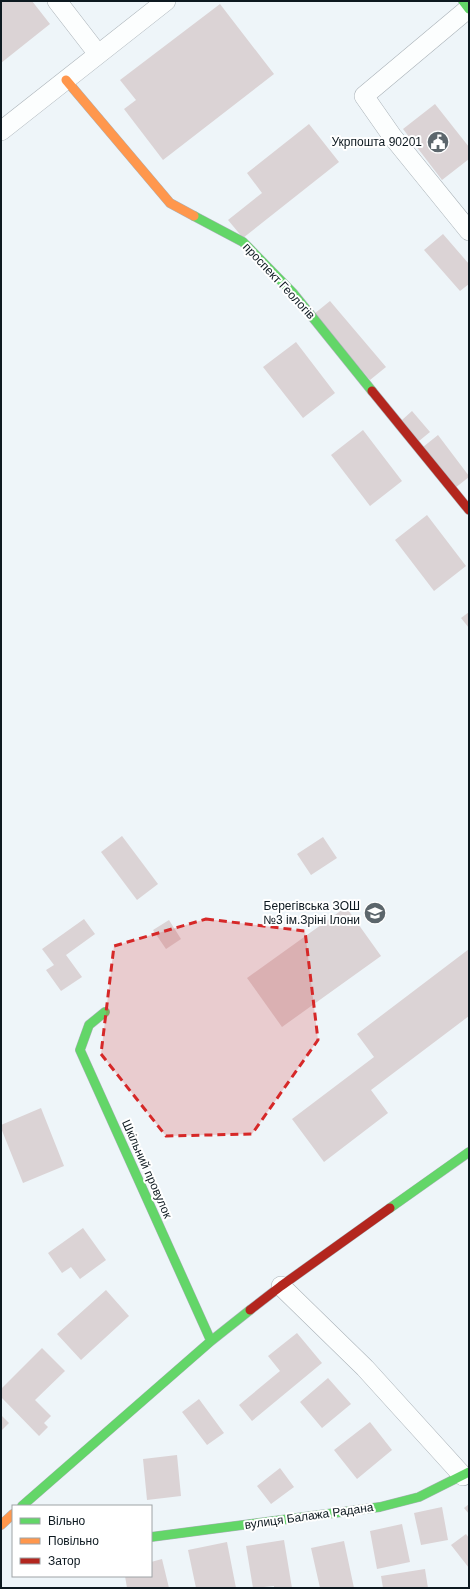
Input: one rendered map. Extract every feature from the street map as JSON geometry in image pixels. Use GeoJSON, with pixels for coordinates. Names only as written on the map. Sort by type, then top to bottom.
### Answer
{"type":"FeatureCollection","features":[{"type":"Feature","properties":{"kind":"street"},"geometry":{"type":"LineString","coordinates":[[56,1],[98,54]]}},
{"type":"Feature","properties":{"kind":"street"},"geometry":{"type":"LineString","coordinates":[[1,131],[166,1]]}},
{"type":"Feature","properties":{"kind":"street"},"geometry":{"type":"LineString","coordinates":[[467,6],[364,96],[392,136],[469,231]]}},
{"type":"Feature","properties":{"kind":"street","name":"проспект Геологів"},"geometry":{"type":"LineString","coordinates":[[66,80],[170,203],[244,242],[293,293],[469,510]]}},
{"type":"Feature","properties":{"kind":"street","name":"Шкільний провулок"},"geometry":{"type":"LineString","coordinates":[[105,1012],[89,1026],[80,1050],[211,1341]]}},
{"type":"Feature","properties":{"kind":"street"},"geometry":{"type":"LineString","coordinates":[[23,1505],[211,1341],[281,1286],[469,1152]]}},
{"type":"Feature","properties":{"kind":"street","name":"вулиця Балажа Радана"},"geometry":{"type":"LineString","coordinates":[[152,1537],[380,1506],[419,1497],[466,1474],[365,1368],[281,1286]]}},
{"type":"Feature","properties":{"kind":"street"},"geometry":{"type":"LineString","coordinates":[[1,1525],[12,1515]]}},
{"type":"Feature","properties":{"kind":"highlighted area"},"geometry":{"type":"Polygon","coordinates":[[[206,919],[305,931],[318,1040],[252,1134],[166,1136],[101,1054],[114,946],[206,919]]]}},
{"type":"Feature","properties":{"kind":"building"},"geometry":{"type":"Polygon","coordinates":[[[1,1],[32,1],[50,24],[1,63],[1,1]]]}},
{"type":"Feature","properties":{"kind":"building"},"geometry":{"type":"Polygon","coordinates":[[[220,4],[274,74],[163,160],[124,109],[136,100],[120,80],[220,4]]]}},
{"type":"Feature","properties":{"kind":"building"},"geometry":{"type":"Polygon","coordinates":[[[435,104],[469,147],[469,159],[442,180],[403,129],[435,104]]]}},
{"type":"Feature","properties":{"kind":"building"},"geometry":{"type":"Polygon","coordinates":[[[309,124],[339,162],[243,238],[228,220],[262,193],[247,173],[309,124]]]}},
{"type":"Feature","properties":{"kind":"building"},"geometry":{"type":"Polygon","coordinates":[[[443,234],[469,264],[469,284],[460,291],[424,250],[443,234]]]}},
{"type":"Feature","properties":{"kind":"building"},"geometry":{"type":"Polygon","coordinates":[[[330,301],[386,367],[370,380],[314,314],[330,301]]]}},
{"type":"Feature","properties":{"kind":"building"},"geometry":{"type":"Polygon","coordinates":[[[296,342],[335,393],[303,418],[263,367],[296,342]]]}},
{"type":"Feature","properties":{"kind":"building"},"geometry":{"type":"Polygon","coordinates":[[[412,411],[430,432],[419,441],[402,420],[412,411]]]}},
{"type":"Feature","properties":{"kind":"building"},"geometry":{"type":"Polygon","coordinates":[[[363,430],[402,481],[370,506],[331,455],[363,430]]]}},
{"type":"Feature","properties":{"kind":"building"},"geometry":{"type":"Polygon","coordinates":[[[438,435],[469,476],[455,488],[423,447],[438,435]]]}},
{"type":"Feature","properties":{"kind":"building"},"geometry":{"type":"Polygon","coordinates":[[[427,515],[466,566],[434,591],[395,540],[427,515]]]}},
{"type":"Feature","properties":{"kind":"building"},"geometry":{"type":"Polygon","coordinates":[[[469,612],[469,628],[461,618],[469,612]]]}},
{"type":"Feature","properties":{"kind":"building"},"geometry":{"type":"Polygon","coordinates":[[[122,836],[158,884],[137,900],[101,852],[122,836]]]}},
{"type":"Feature","properties":{"kind":"building"},"geometry":{"type":"Polygon","coordinates":[[[323,837],[337,858],[311,875],[297,854],[323,837]]]}},
{"type":"Feature","properties":{"kind":"building"},"geometry":{"type":"Polygon","coordinates":[[[346,907],[381,956],[282,1027],[247,978],[346,907]]]}},
{"type":"Feature","properties":{"kind":"building"},"geometry":{"type":"Polygon","coordinates":[[[84,919],[95,934],[66,955],[82,977],[61,991],[46,970],[54,965],[42,949],[84,919]]]}},
{"type":"Feature","properties":{"kind":"building"},"geometry":{"type":"Polygon","coordinates":[[[169,920],[181,939],[166,949],[153,930],[169,920]]]}},
{"type":"Feature","properties":{"kind":"building"},"geometry":{"type":"Polygon","coordinates":[[[469,949],[469,1016],[371,1090],[388,1113],[324,1162],[292,1119],[374,1057],[357,1034],[469,949]]]}},
{"type":"Feature","properties":{"kind":"building"},"geometry":{"type":"Polygon","coordinates":[[[41,1108],[64,1166],[23,1183],[1,1125],[41,1108]]]}},
{"type":"Feature","properties":{"kind":"building"},"geometry":{"type":"Polygon","coordinates":[[[83,1228],[106,1260],[80,1279],[71,1267],[62,1273],[48,1253],[83,1228]]]}},
{"type":"Feature","properties":{"kind":"building"},"geometry":{"type":"Polygon","coordinates":[[[106,1290],[129,1316],[81,1360],[57,1334],[106,1290]]]}},
{"type":"Feature","properties":{"kind":"building"},"geometry":{"type":"Polygon","coordinates":[[[297,1333],[322,1363],[252,1421],[239,1405],[280,1371],[268,1356],[297,1333]]]}},
{"type":"Feature","properties":{"kind":"building"},"geometry":{"type":"Polygon","coordinates":[[[42,1348],[65,1371],[35,1400],[51,1416],[44,1423],[48,1427],[39,1436],[1,1397],[1,1389],[42,1348]]]}},
{"type":"Feature","properties":{"kind":"building"},"geometry":{"type":"Polygon","coordinates":[[[328,1378],[351,1404],[322,1428],[300,1402],[328,1378]]]}},
{"type":"Feature","properties":{"kind":"building"},"geometry":{"type":"Polygon","coordinates":[[[199,1399],[224,1433],[207,1445],[182,1412],[199,1399]]]}},
{"type":"Feature","properties":{"kind":"building"},"geometry":{"type":"Polygon","coordinates":[[[1,1415],[9,1423],[1,1431],[1,1415]]]}},
{"type":"Feature","properties":{"kind":"building"},"geometry":{"type":"Polygon","coordinates":[[[370,1422],[392,1450],[357,1479],[334,1450],[370,1422]]]}},
{"type":"Feature","properties":{"kind":"building"},"geometry":{"type":"Polygon","coordinates":[[[177,1455],[181,1496],[147,1500],[143,1459],[177,1455]]]}},
{"type":"Feature","properties":{"kind":"building"},"geometry":{"type":"Polygon","coordinates":[[[280,1468],[294,1487],[271,1504],[257,1486],[280,1468]]]}},
{"type":"Feature","properties":{"kind":"building"},"geometry":{"type":"Polygon","coordinates":[[[469,1504],[469,1514],[464,1508],[469,1504]]]}},
{"type":"Feature","properties":{"kind":"building"},"geometry":{"type":"Polygon","coordinates":[[[442,1507],[448,1540],[421,1545],[414,1513],[442,1507]]]}},
{"type":"Feature","properties":{"kind":"building"},"geometry":{"type":"Polygon","coordinates":[[[402,1524],[410,1562],[377,1569],[370,1531],[402,1524]]]}},
{"type":"Feature","properties":{"kind":"building"},"geometry":{"type":"Polygon","coordinates":[[[466,1534],[469,1538],[469,1568],[451,1545],[466,1534]]]}},
{"type":"Feature","properties":{"kind":"building"},"geometry":{"type":"Polygon","coordinates":[[[284,1540],[292,1588],[274,1588],[274,1586],[253,1588],[246,1546],[284,1540]]]}},
{"type":"Feature","properties":{"kind":"building"},"geometry":{"type":"Polygon","coordinates":[[[344,1541],[354,1588],[320,1588],[311,1548],[344,1541]]]}},
{"type":"Feature","properties":{"kind":"building"},"geometry":{"type":"Polygon","coordinates":[[[227,1542],[236,1588],[196,1588],[188,1550],[227,1542]]]}},
{"type":"Feature","properties":{"kind":"building"},"geometry":{"type":"Polygon","coordinates":[[[162,1559],[169,1588],[127,1588],[125,1577],[152,1577],[152,1562],[162,1559]]]}},
{"type":"Feature","properties":{"kind":"building"},"geometry":{"type":"Polygon","coordinates":[[[425,1569],[428,1588],[383,1588],[381,1576],[425,1569]]]}},
{"type":"Feature","properties":{"kind":"traffic: fast"},"geometry":{"type":"LineString","coordinates":[[463,1],[469,9]]}},
{"type":"Feature","properties":{"kind":"traffic: fast"},"geometry":{"type":"LineString","coordinates":[[194,216],[243,242],[293,293],[372,391]]}},
{"type":"Feature","properties":{"kind":"traffic: fast"},"geometry":{"type":"LineString","coordinates":[[105,1012],[89,1025],[80,1050],[211,1341]]}},
{"type":"Feature","properties":{"kind":"traffic: fast"},"geometry":{"type":"LineString","coordinates":[[390,1208],[469,1152]]}},
{"type":"Feature","properties":{"kind":"traffic: fast"},"geometry":{"type":"LineString","coordinates":[[23,1505],[211,1341],[250,1310]]}},
{"type":"Feature","properties":{"kind":"traffic: fast"},"geometry":{"type":"LineString","coordinates":[[152,1537],[380,1507],[419,1497],[469,1472]]}},
{"type":"Feature","properties":{"kind":"traffic: slow"},"geometry":{"type":"LineString","coordinates":[[66,80],[170,203],[194,216]]}},
{"type":"Feature","properties":{"kind":"traffic: slow"},"geometry":{"type":"LineString","coordinates":[[1,1525],[12,1515]]}},
{"type":"Feature","properties":{"kind":"traffic: jam"},"geometry":{"type":"LineString","coordinates":[[372,391],[469,510]]}},
{"type":"Feature","properties":{"kind":"traffic: jam"},"geometry":{"type":"LineString","coordinates":[[250,1310],[390,1208]]}},
{"type":"Feature","properties":{"kind":"place","name":"Укрпошта 90201"},"geometry":{"type":"Point","coordinates":[438,142]}},
{"type":"Feature","properties":{"kind":"place","name":"Берегівська ЗОШ №3 ім.Зріні Ілони"},"geometry":{"type":"Point","coordinates":[375,913]}}]}
